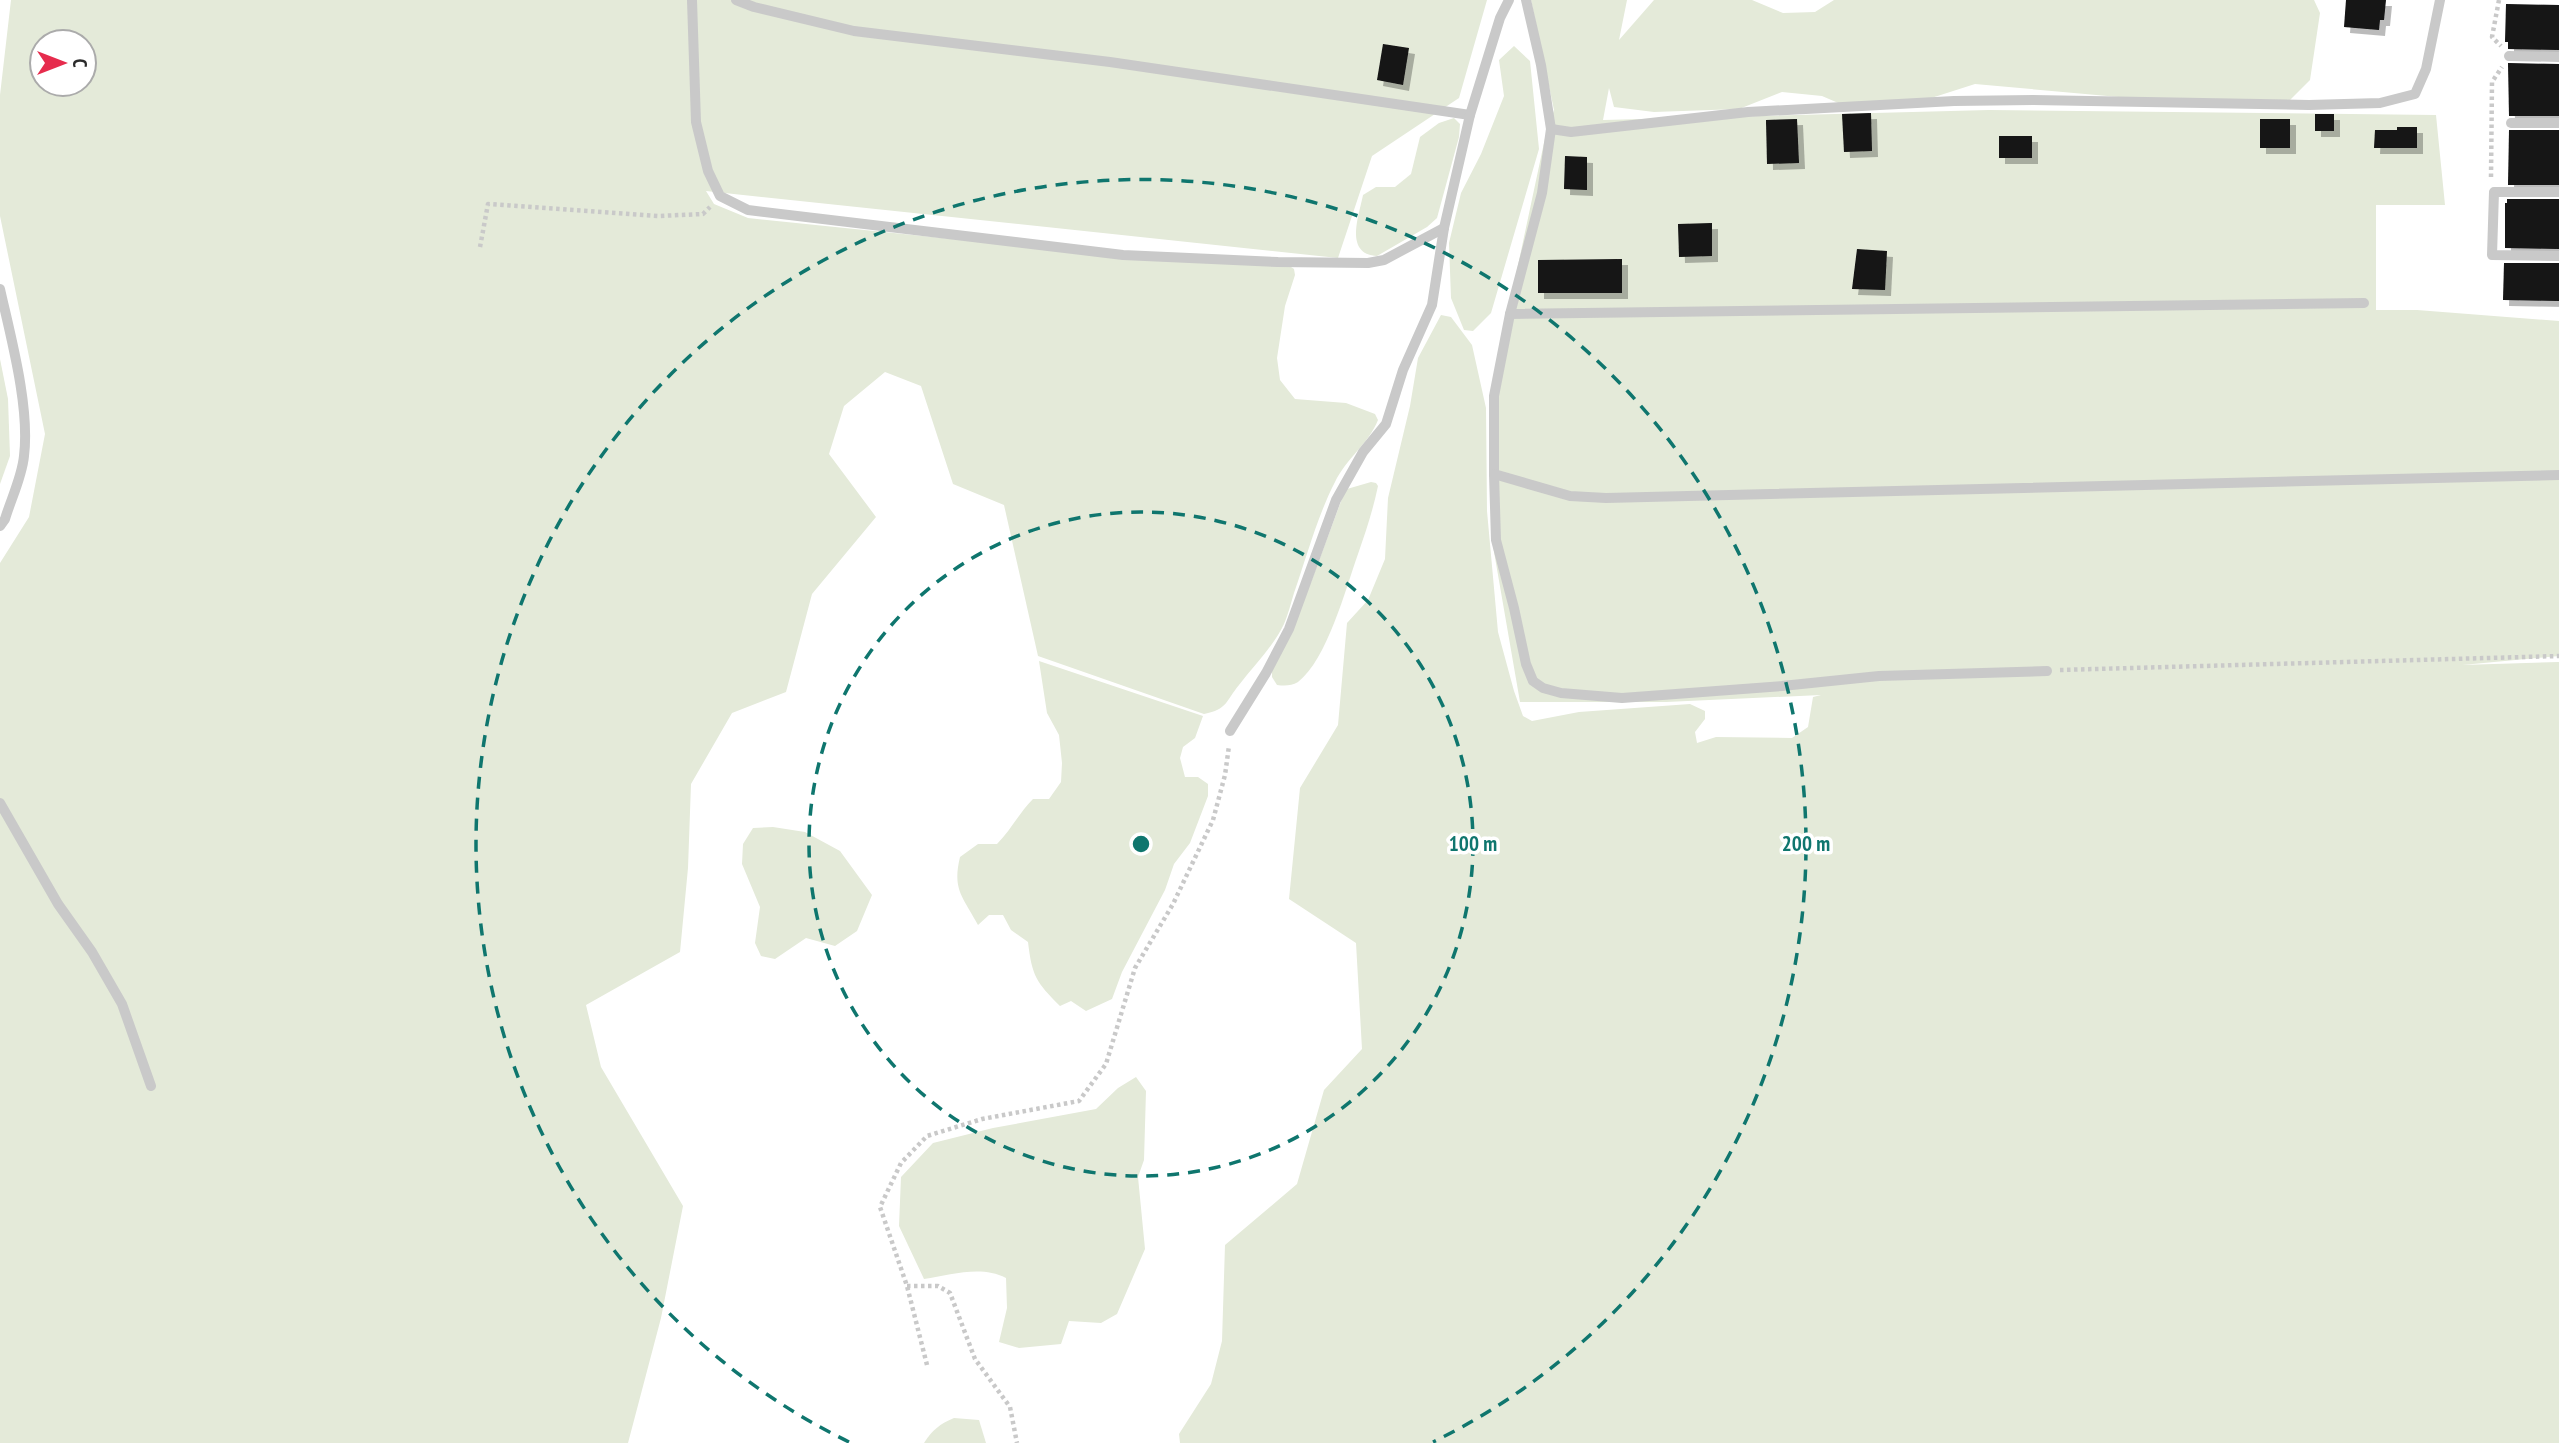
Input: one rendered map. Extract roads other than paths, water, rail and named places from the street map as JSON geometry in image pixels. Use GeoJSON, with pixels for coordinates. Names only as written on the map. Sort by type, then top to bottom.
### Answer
{"type":"FeatureCollection","features":[{"type":"Feature","properties":{"kind":"lane"},"geometry":{"type":"LineString","coordinates":[[691,0],[696,122],[708,171],[720,196],[748,210],[1123,255],[1368,264],[1384,260],[1444,228]]}},
{"type":"Feature","properties":{"kind":"lane"},"geometry":{"type":"LineString","coordinates":[[736,0],[754,7],[854,31],[1110,62],[1470,115]]}},
{"type":"Feature","properties":{"kind":"lane"},"geometry":{"type":"LineString","coordinates":[[1230,731],[1266,673],[1289,629],[1336,500],[1363,452],[1386,424],[1404,370],[1432,305],[1444,228],[1470,115],[1500,18],[1509,0]]}},
{"type":"Feature","properties":{"kind":"lane"},"geometry":{"type":"LineString","coordinates":[[1526,0],[1541,65],[1551,129],[1542,193],[1510,314],[1494,396],[1494,474],[1496,540],[1526,664],[1533,681],[1542,688],[1561,693],[1622,698],[1879,676],[2047,671]]}},
{"type":"Feature","properties":{"kind":"lane"},"geometry":{"type":"LineString","coordinates":[[1551,129],[1571,132],[1748,113],[1954,101],[2309,105],[2380,103],[2416,94],[2426,69],[2440,0]]}},
{"type":"Feature","properties":{"kind":"lane"},"geometry":{"type":"LineString","coordinates":[[2510,56],[2559,57]]}},
{"type":"Feature","properties":{"kind":"lane"},"geometry":{"type":"LineString","coordinates":[[2511,123],[2559,123]]}},
{"type":"Feature","properties":{"kind":"lane"},"geometry":{"type":"LineString","coordinates":[[2559,192],[2494,192],[2493,256],[2559,256]]}},
{"type":"Feature","properties":{"kind":"lane"},"geometry":{"type":"LineString","coordinates":[[0,289],[16,360],[23,415],[24,457],[5,519],[0,526]]}},
{"type":"Feature","properties":{"kind":"lane"},"geometry":{"type":"LineString","coordinates":[[1510,314],[2364,303]]}},
{"type":"Feature","properties":{"kind":"lane"},"geometry":{"type":"LineString","coordinates":[[1494,474],[1570,496],[1606,498],[2559,475]]}},
{"type":"Feature","properties":{"kind":"lane"},"geometry":{"type":"LineString","coordinates":[[0,803],[58,904],[92,951],[122,1004],[150,1086]]}}]}
